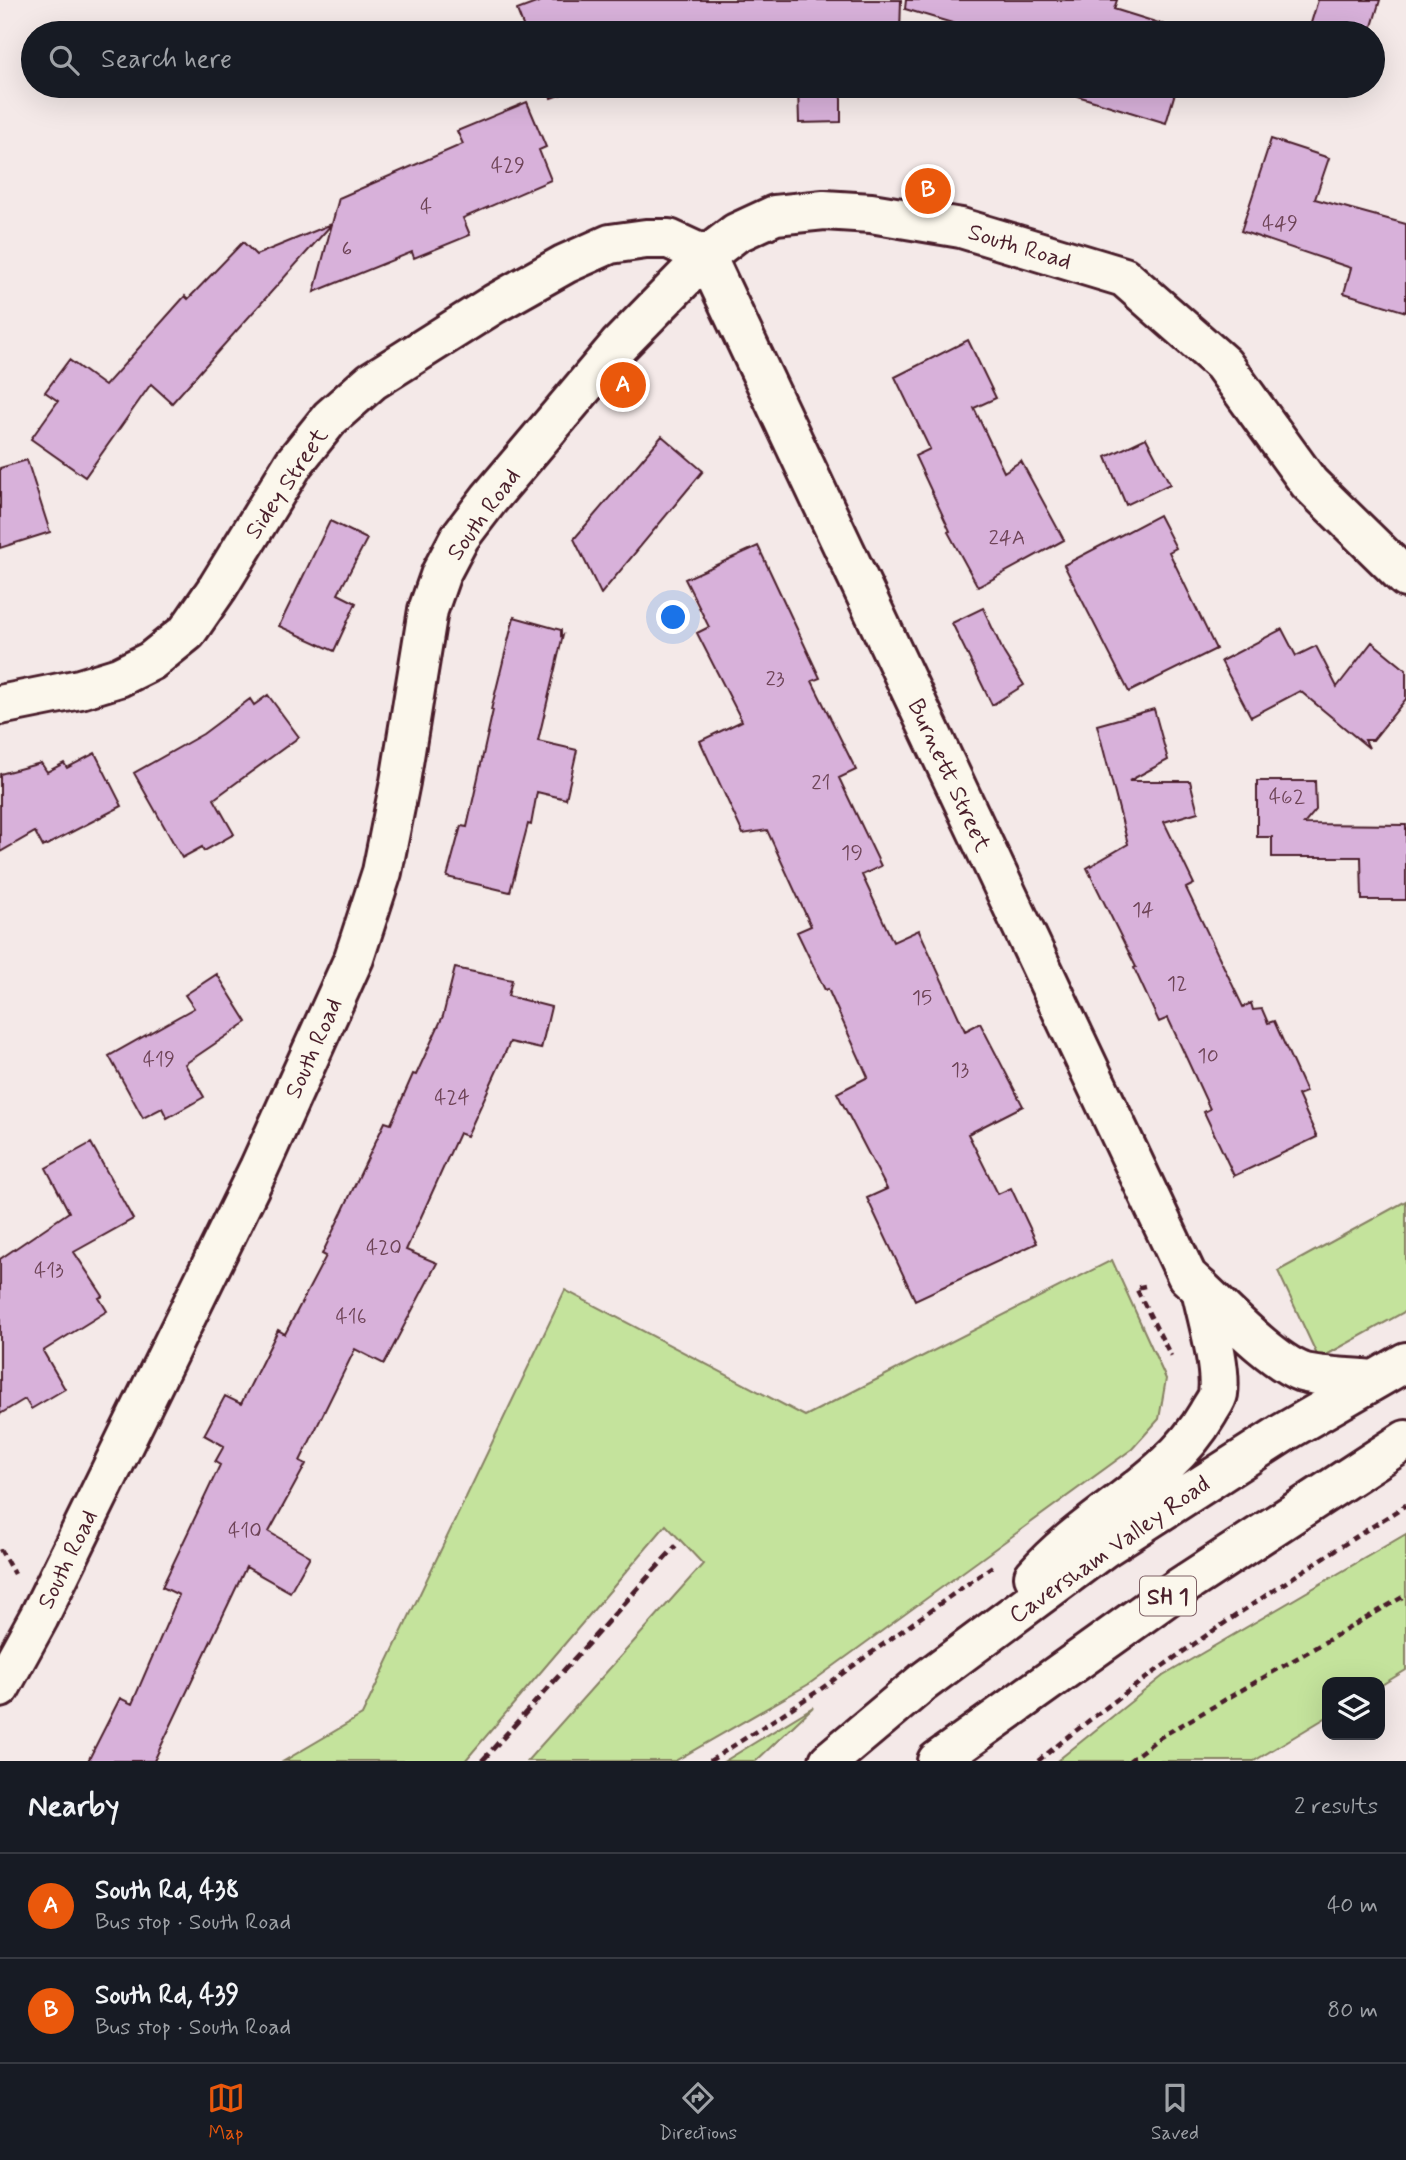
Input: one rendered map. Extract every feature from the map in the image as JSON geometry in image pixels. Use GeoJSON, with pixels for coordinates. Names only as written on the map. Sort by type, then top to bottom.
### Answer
{"type":"FeatureCollection","features":[{"type":"Feature","properties":{"kind":"main road","name":"South Road"},"geometry":{"type":"LineString","coordinates":[[0,1688],[39,1617],[253,1180],[354,958],[382,872],[400,782],[428,610],[442,573],[460,537],[498,489],[619,345],[706,256],[736,233],[775,215],[824,210],[871,213],[961,228],[1124,277],[1223,364],[1308,483],[1406,578]]}},
{"type":"Feature","properties":{"kind":"main road","name":"Sidey Street"},"geometry":{"type":"LineString","coordinates":[[0,705],[80,689],[119,677],[151,661],[187,632],[218,587],[294,463],[330,418],[372,381],[565,264],[610,244],[669,239],[706,256]]}},
{"type":"Feature","properties":{"kind":"main road","name":"Burnett Street"},"geometry":{"type":"LineString","coordinates":[[706,256],[1194,1282]]}},
{"type":"Feature","properties":{"kind":"main road"},"geometry":{"type":"LineString","coordinates":[[1194,1282],[1246,1332],[1303,1372],[1373,1380]]}},
{"type":"Feature","properties":{"kind":"main road"},"geometry":{"type":"LineString","coordinates":[[1014,1614],[1027,1585],[1048,1560],[1151,1476],[1199,1429],[1218,1395],[1215,1354],[1194,1282]]}},
{"type":"Feature","properties":{"kind":"main road","name":"Caversham Valley Road"},"geometry":{"type":"LineString","coordinates":[[829,1761],[923,1682],[1104,1548],[1205,1481],[1406,1362]]}},
{"type":"Feature","properties":{"kind":"main road","name":"SH 1"},"geometry":{"type":"LineString","coordinates":[[937,1761],[1179,1588],[1406,1440]]}},
{"type":"Feature","properties":{"kind":"path"},"geometry":{"type":"LineString","coordinates":[[1176,1366],[1136,1288],[1194,1282]]}},
{"type":"Feature","properties":{"kind":"path"},"geometry":{"type":"LineString","coordinates":[[1038,1761],[1084,1723],[1248,1606],[1406,1505]]}},
{"type":"Feature","properties":{"kind":"path"},"geometry":{"type":"LineString","coordinates":[[710,1761],[817,1691],[1002,1560]]}},
{"type":"Feature","properties":{"kind":"path"},"geometry":{"type":"LineString","coordinates":[[1129,1761],[1159,1738],[1406,1595]]}},
{"type":"Feature","properties":{"kind":"green space"},"geometry":{"type":"Polygon","coordinates":[[[1406,1201],[1406,1311],[1319,1359],[1278,1271],[1406,1201]]]}},
{"type":"Feature","properties":{"kind":"green space"},"geometry":{"type":"Polygon","coordinates":[[[1112,1260],[1166,1379],[1159,1419],[1132,1449],[809,1684],[675,1761],[527,1761],[703,1564],[666,1525],[465,1761],[284,1761],[362,1715],[565,1290],[805,1416],[1112,1260]]]}},
{"type":"Feature","properties":{"kind":"green space"},"geometry":{"type":"Polygon","coordinates":[[[1406,1534],[1406,1670],[1385,1683],[1385,1677],[1322,1677],[1322,1720],[1254,1761],[1057,1761],[1163,1676],[1406,1534]]]}},
{"type":"Feature","properties":{"kind":"green space"},"geometry":{"type":"Polygon","coordinates":[[[813,1707],[756,1761],[725,1761],[813,1707]]]}},
{"type":"Feature","properties":{"kind":"building"},"geometry":{"type":"Polygon","coordinates":[[[544,0],[901,0],[900,21],[521,21],[517,10],[544,0]]]}},
{"type":"Feature","properties":{"kind":"building"},"geometry":{"type":"Polygon","coordinates":[[[906,0],[1117,0],[1114,9],[1152,21],[946,21],[905,9],[906,0]]]}},
{"type":"Feature","properties":{"kind":"building"},"geometry":{"type":"Polygon","coordinates":[[[1318,0],[1380,0],[1374,21],[1312,21],[1318,0]]]}},
{"type":"Feature","properties":{"kind":"building"},"geometry":{"type":"Polygon","coordinates":[[[798,98],[841,98],[841,122],[799,123],[798,98]]]}},
{"type":"Feature","properties":{"kind":"building"},"geometry":{"type":"Polygon","coordinates":[[[1084,98],[1173,98],[1166,123],[1084,98]]]}},
{"type":"Feature","properties":{"kind":"building"},"geometry":{"type":"Polygon","coordinates":[[[527,102],[546,147],[539,150],[551,180],[463,218],[470,235],[414,258],[412,252],[314,292],[339,198],[463,144],[457,131],[527,102]]]}},
{"type":"Feature","properties":{"kind":"building"},"geometry":{"type":"Polygon","coordinates":[[[1271,139],[1329,158],[1315,199],[1406,224],[1406,312],[1344,293],[1351,268],[1241,231],[1271,139]]]}},
{"type":"Feature","properties":{"kind":"building"},"geometry":{"type":"Polygon","coordinates":[[[332,224],[172,403],[151,384],[85,477],[31,439],[58,401],[45,392],[69,360],[105,386],[185,296],[188,299],[243,242],[256,255],[332,224]]]}},
{"type":"Feature","properties":{"kind":"building"},"geometry":{"type":"Polygon","coordinates":[[[968,340],[996,398],[974,408],[1004,472],[1021,461],[1064,540],[978,587],[948,532],[950,531],[915,456],[930,449],[895,377],[968,340]]]}},
{"type":"Feature","properties":{"kind":"building"},"geometry":{"type":"Polygon","coordinates":[[[662,436],[703,471],[601,594],[574,539],[662,436]]]}},
{"type":"Feature","properties":{"kind":"building"},"geometry":{"type":"Polygon","coordinates":[[[1146,438],[1170,484],[1126,505],[1106,457],[1146,438]]]}},
{"type":"Feature","properties":{"kind":"building"},"geometry":{"type":"Polygon","coordinates":[[[27,460],[50,532],[0,548],[0,468],[27,460]]]}},
{"type":"Feature","properties":{"kind":"building"},"geometry":{"type":"Polygon","coordinates":[[[1159,515],[1176,548],[1169,552],[1216,649],[1129,692],[1064,565],[1159,515]]]}},
{"type":"Feature","properties":{"kind":"building"},"geometry":{"type":"Polygon","coordinates":[[[330,521],[367,539],[338,594],[356,603],[334,651],[279,626],[330,521]]]}},
{"type":"Feature","properties":{"kind":"building"},"geometry":{"type":"Polygon","coordinates":[[[758,546],[820,678],[812,681],[856,770],[839,778],[881,866],[862,875],[893,942],[919,930],[965,1031],[980,1023],[1023,1106],[968,1134],[998,1194],[1011,1188],[1037,1243],[915,1300],[867,1198],[887,1189],[837,1093],[868,1077],[828,989],[825,990],[797,932],[811,926],[767,830],[743,834],[700,741],[742,721],[697,633],[709,627],[685,579],[758,546]]]}},
{"type":"Feature","properties":{"kind":"building"},"geometry":{"type":"Polygon","coordinates":[[[983,608],[1004,653],[1024,685],[992,705],[952,623],[983,608]]]}},
{"type":"Feature","properties":{"kind":"building"},"geometry":{"type":"Polygon","coordinates":[[[514,617],[561,630],[561,636],[563,635],[538,741],[577,750],[566,799],[537,792],[531,825],[528,824],[510,892],[447,877],[461,826],[467,827],[491,710],[514,617]]]}},
{"type":"Feature","properties":{"kind":"building"},"geometry":{"type":"Polygon","coordinates":[[[1282,629],[1296,656],[1316,646],[1337,687],[1372,642],[1406,670],[1406,699],[1373,740],[1365,740],[1369,748],[1300,691],[1251,717],[1221,661],[1282,629]]]}},
{"type":"Feature","properties":{"kind":"building"},"geometry":{"type":"Polygon","coordinates":[[[268,695],[299,737],[214,799],[234,834],[204,851],[202,847],[182,858],[134,773],[203,734],[250,699],[254,705],[268,695]]]}},
{"type":"Feature","properties":{"kind":"building"},"geometry":{"type":"Polygon","coordinates":[[[1154,709],[1168,760],[1129,781],[1190,781],[1198,812],[1164,822],[1194,884],[1186,888],[1243,1007],[1251,1003],[1253,1010],[1262,1009],[1268,1023],[1274,1021],[1306,1092],[1298,1095],[1317,1137],[1234,1176],[1204,1112],[1210,1109],[1168,1018],[1159,1022],[1134,968],[1136,967],[1087,868],[1128,844],[1097,725],[1154,709]]]}},
{"type":"Feature","properties":{"kind":"building"},"geometry":{"type":"Polygon","coordinates":[[[95,753],[122,806],[43,847],[35,832],[0,852],[0,774],[41,763],[47,772],[64,763],[67,768],[95,753]]]}},
{"type":"Feature","properties":{"kind":"building"},"geometry":{"type":"Polygon","coordinates":[[[1257,781],[1315,781],[1316,810],[1304,824],[1406,825],[1406,900],[1362,900],[1361,857],[1272,857],[1272,837],[1257,837],[1257,781]]]}},
{"type":"Feature","properties":{"kind":"building"},"geometry":{"type":"Polygon","coordinates":[[[455,968],[512,980],[508,996],[551,1007],[541,1049],[510,1042],[467,1136],[459,1133],[406,1250],[437,1263],[384,1364],[355,1349],[300,1461],[306,1464],[269,1532],[310,1556],[290,1592],[246,1567],[154,1761],[88,1761],[120,1698],[132,1704],[179,1595],[162,1587],[220,1465],[215,1462],[224,1446],[204,1435],[225,1396],[241,1404],[278,1330],[285,1334],[326,1256],[322,1254],[385,1122],[391,1124],[413,1074],[416,1075],[443,1016],[455,968]]]}},
{"type":"Feature","properties":{"kind":"building"},"geometry":{"type":"Polygon","coordinates":[[[217,974],[247,1022],[185,1064],[204,1097],[167,1118],[162,1108],[143,1118],[109,1056],[194,1008],[185,995],[217,974]]]}},
{"type":"Feature","properties":{"kind":"building"},"geometry":{"type":"Polygon","coordinates":[[[91,1143],[133,1219],[74,1252],[103,1296],[99,1298],[107,1311],[43,1351],[65,1389],[31,1409],[25,1399],[0,1414],[0,1259],[69,1212],[46,1168],[91,1143]]]}},
{"type":"Feature","properties":{"kind":"railway"},"geometry":{"type":"LineString","coordinates":[[482,1761],[676,1546]]}},
{"type":"Feature","properties":{"kind":"place","name":"South Rd, 439"},"geometry":{"type":"Point","coordinates":[928,191]}},
{"type":"Feature","properties":{"kind":"place","name":"South Rd, 438"},"geometry":{"type":"Point","coordinates":[623,385]}}]}
